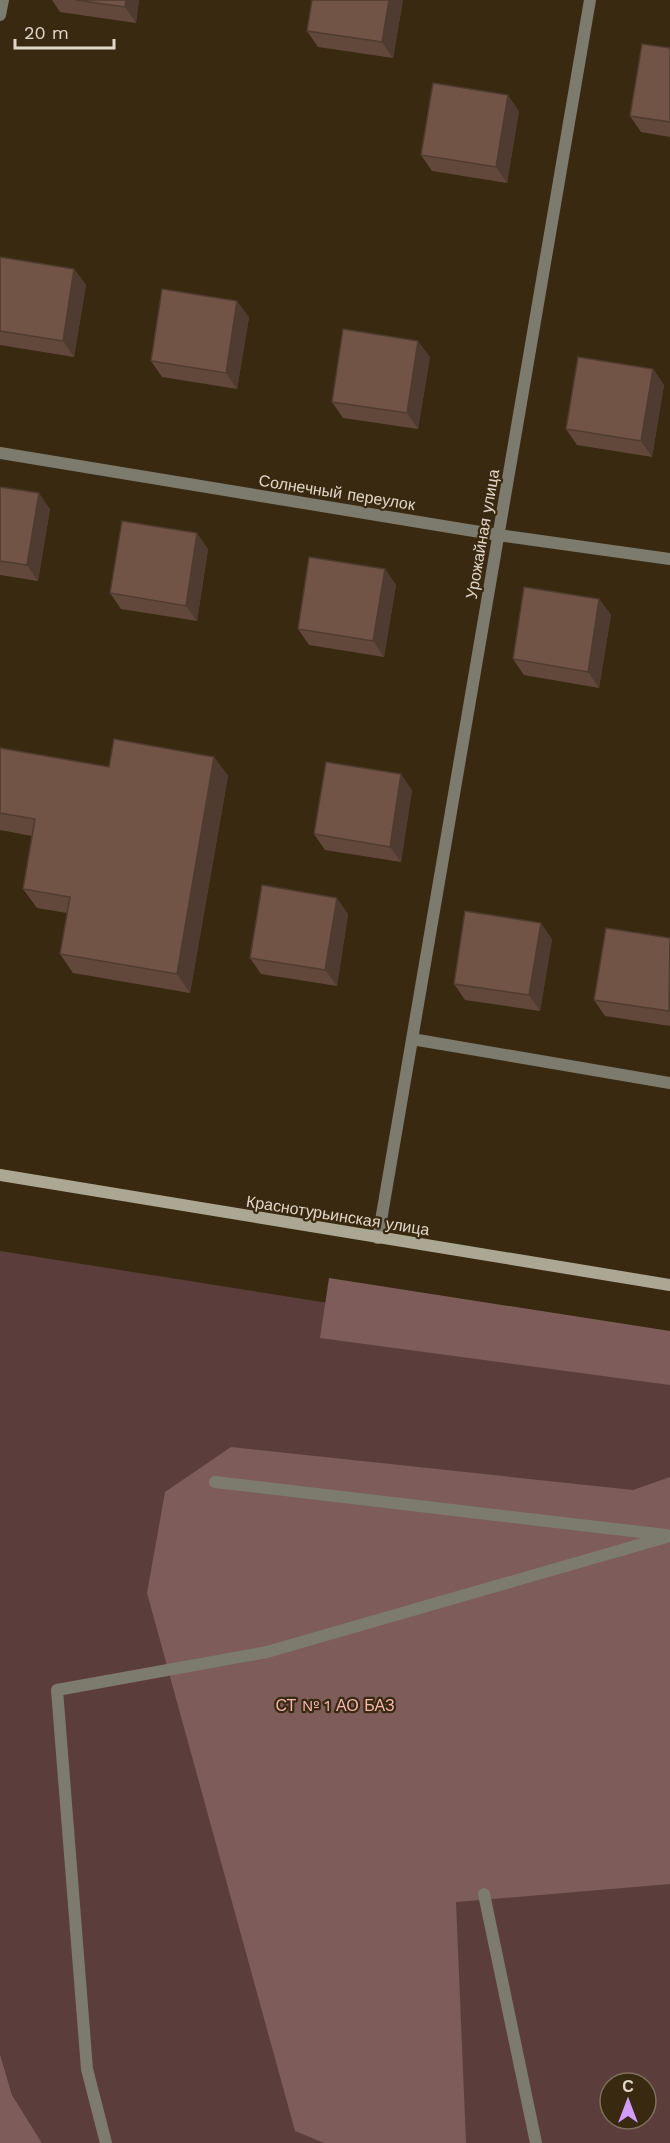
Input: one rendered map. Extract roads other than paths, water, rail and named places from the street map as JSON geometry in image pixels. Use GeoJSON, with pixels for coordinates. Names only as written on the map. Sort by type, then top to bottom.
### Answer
{"type":"FeatureCollection","features":[{"type":"Feature","properties":{"kind":"main road","name":"Краснотурьинская улица"},"geometry":{"type":"LineString","coordinates":[[0,1175],[670,1285]]}},
{"type":"Feature","properties":{"kind":"street"},"geometry":{"type":"LineString","coordinates":[[0,15],[3,0]]}},
{"type":"Feature","properties":{"kind":"street","name":"Урожайная улица"},"geometry":{"type":"LineString","coordinates":[[378,1238],[590,0]]}},
{"type":"Feature","properties":{"kind":"street","name":"Солнечный переулок"},"geometry":{"type":"LineString","coordinates":[[0,453],[498,535],[670,559]]}},
{"type":"Feature","properties":{"kind":"street"},"geometry":{"type":"LineString","coordinates":[[412,1039],[670,1083]]}},
{"type":"Feature","properties":{"kind":"street"},"geometry":{"type":"LineString","coordinates":[[215,1482],[670,1536]]}},
{"type":"Feature","properties":{"kind":"street"},"geometry":{"type":"LineString","coordinates":[[106,2143],[87,2068],[57,1690],[267,1652],[670,1536]]}},
{"type":"Feature","properties":{"kind":"street"},"geometry":{"type":"LineString","coordinates":[[484,1894],[536,2143]]}},
{"type":"Feature","properties":{"kind":"park label","name":"СТ № 1 АО БАЗ"},"geometry":{"type":"Point","coordinates":[335,1705]}}]}
